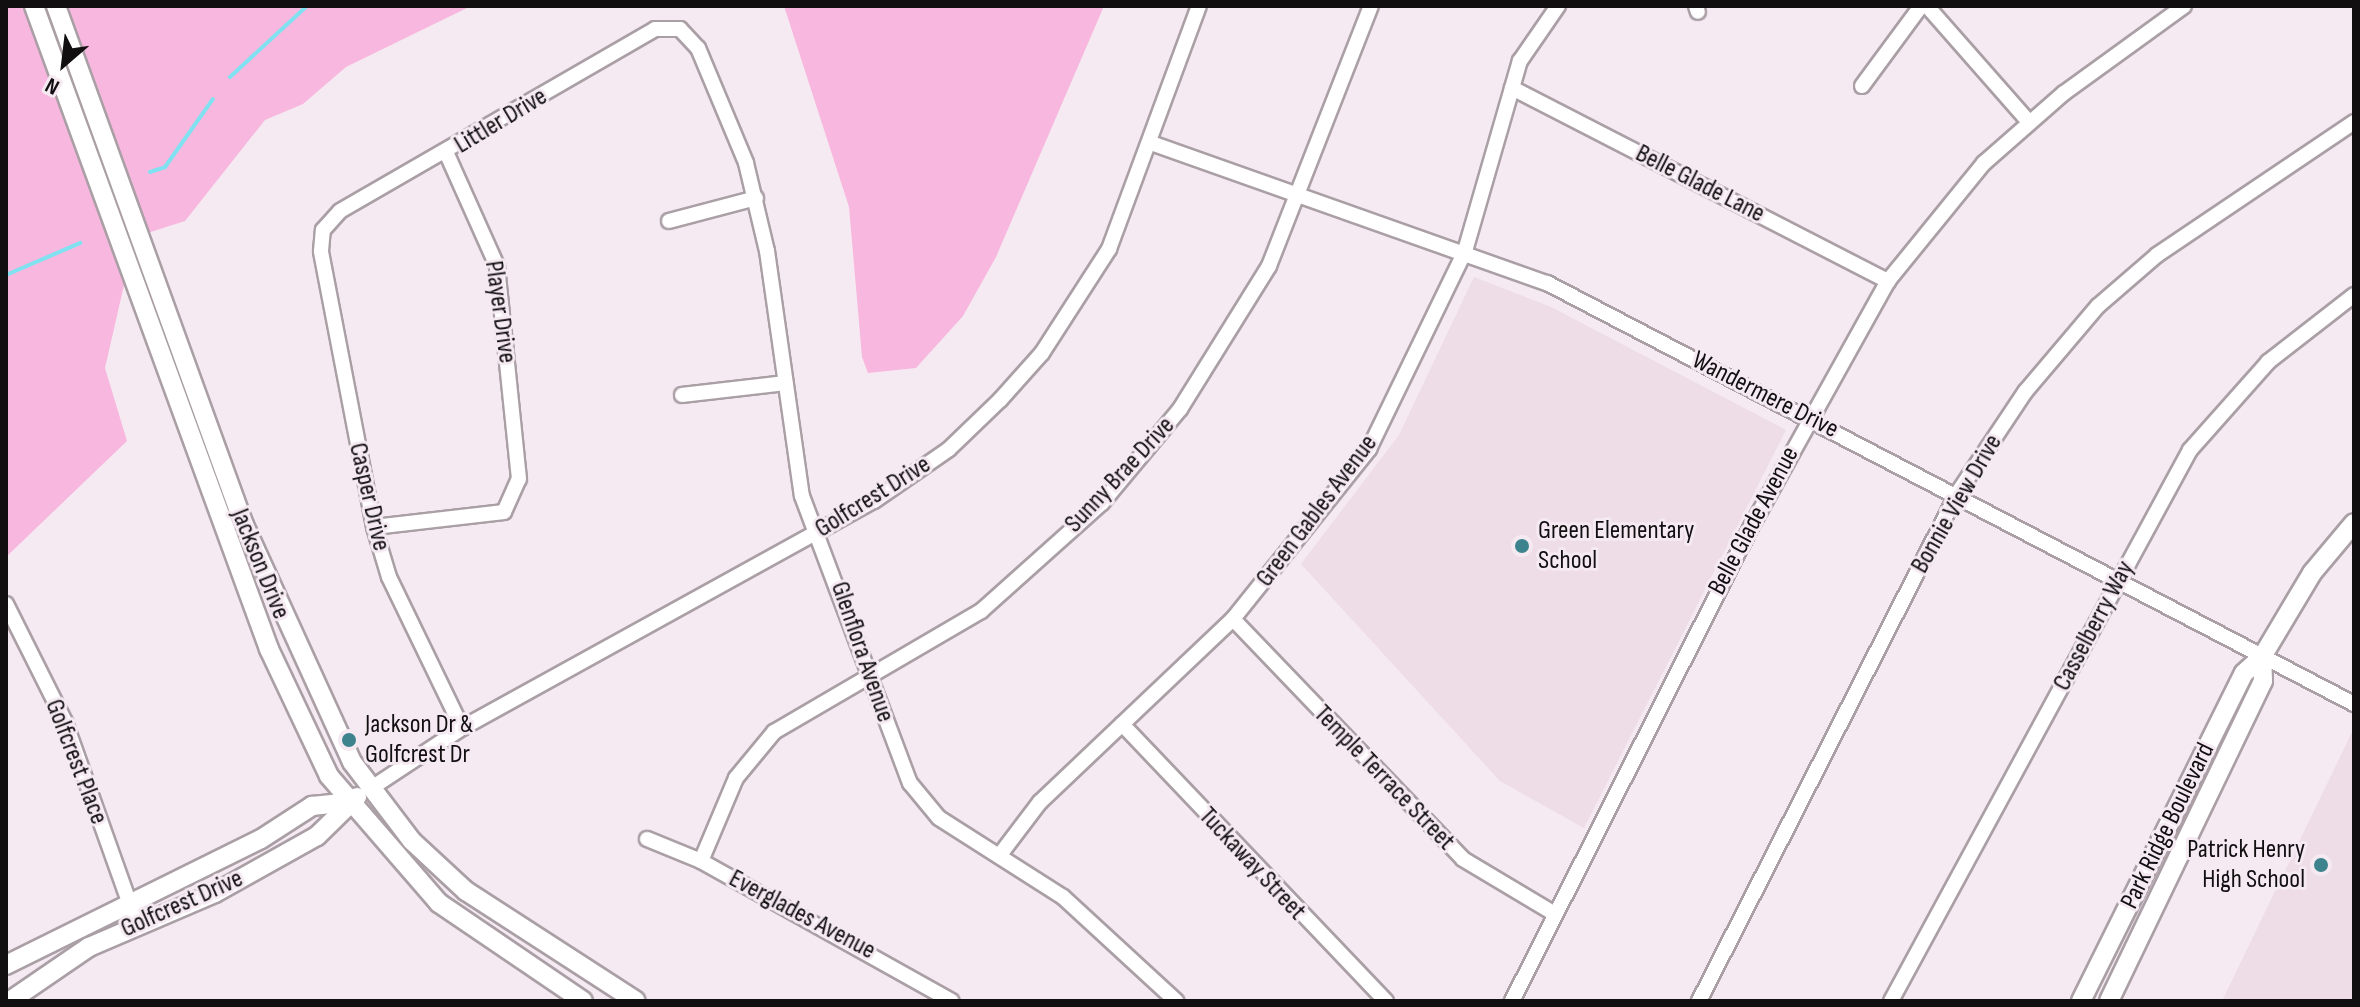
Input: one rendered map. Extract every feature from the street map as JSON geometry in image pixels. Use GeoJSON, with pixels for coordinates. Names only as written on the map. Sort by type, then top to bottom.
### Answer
{"type":"FeatureCollection","features":[{"type":"Feature","properties":{"kind":"main road","name":"Jackson Drive"},"geometry":{"type":"LineString","coordinates":[[34,6],[269,649],[296,714],[349,802],[439,903],[583,1001]]}},
{"type":"Feature","properties":{"kind":"main road","name":"Jackson Drive"},"geometry":{"type":"LineString","coordinates":[[56,6],[244,525],[318,701],[412,841],[466,891],[636,1001]]}},
{"type":"Feature","properties":{"kind":"main road","name":"Park Ridge Boulevard"},"geometry":{"type":"LineString","coordinates":[[2081,1001],[2244,673],[2262,657],[2312,573],[2354,523]]}},
{"type":"Feature","properties":{"kind":"main road","name":"Park Ridge Boulevard"},"geometry":{"type":"LineString","coordinates":[[2109,1001],[2263,681],[2262,657]]}},
{"type":"Feature","properties":{"kind":"main road","name":"Golfcrest Drive"},"geometry":{"type":"LineString","coordinates":[[10,1001],[44,973],[137,924],[215,893],[317,836],[349,802],[373,787]]}},
{"type":"Feature","properties":{"kind":"main road","name":"Golfcrest Drive"},"geometry":{"type":"LineString","coordinates":[[6,965],[126,901],[261,839],[312,806],[349,802]]}},
{"type":"Feature","properties":{"kind":"street","name":"Golfcrest Drive"},"geometry":{"type":"LineString","coordinates":[[373,787],[462,728],[820,530],[949,449],[1042,353],[1109,249],[1151,143],[1199,6]]}},
{"type":"Feature","properties":{"kind":"street","name":"Sunny Brae Drive"},"geometry":{"type":"LineString","coordinates":[[701,861],[736,778],[774,732],[871,681],[981,611],[1102,503],[1229,338],[1301,193],[1371,6]]}},
{"type":"Feature","properties":{"kind":"street","name":"Green Gables Avenue"},"geometry":{"type":"LineString","coordinates":[[999,856],[1040,802],[1233,619],[1369,449],[1465,251],[1512,88],[1535,33],[1558,6]]}},
{"type":"Feature","properties":{"kind":"street"},"geometry":{"type":"LineString","coordinates":[[1862,86],[1924,6],[2029,122]]}},
{"type":"Feature","properties":{"kind":"street","name":"Belle Glade Avenue"},"geometry":{"type":"LineString","coordinates":[[1512,1001],[1809,417],[1888,281],[1984,163],[2029,122],[2184,6]]}},
{"type":"Feature","properties":{"kind":"street","name":"Littler Drive"},"geometry":{"type":"LineString","coordinates":[[321,251],[323,230],[340,211],[447,154],[655,29],[680,29],[698,48]]}},
{"type":"Feature","properties":{"kind":"street","name":"Glenflora Avenue"},"geometry":{"type":"LineString","coordinates":[[698,48],[756,198],[802,496],[820,530],[871,681],[918,797],[999,856],[1063,897],[1169,999]]}},
{"type":"Feature","properties":{"kind":"street","name":"Belle Glade Lane"},"geometry":{"type":"LineString","coordinates":[[1512,88],[1888,281]]}},
{"type":"Feature","properties":{"kind":"street","name":"Bonnie View Drive"},"geometry":{"type":"LineString","coordinates":[[1699,1001],[1957,494],[2025,392],[2098,306],[2157,255],[2354,122]]}},
{"type":"Feature","properties":{"kind":"street","name":"Wandermere Drive"},"geometry":{"type":"LineString","coordinates":[[1151,143],[1301,193],[1547,283],[2120,578],[2354,704]]}},
{"type":"Feature","properties":{"kind":"street","name":"Player Drive"},"geometry":{"type":"LineString","coordinates":[[374,527],[504,512],[519,479],[497,266],[447,154]]}},
{"type":"Feature","properties":{"kind":"street"},"geometry":{"type":"LineString","coordinates":[[669,221],[756,198]]}},
{"type":"Feature","properties":{"kind":"street","name":"Casper Drive"},"geometry":{"type":"LineString","coordinates":[[321,251],[374,527],[395,590],[462,728]]}},
{"type":"Feature","properties":{"kind":"street","name":"Casselberry Way"},"geometry":{"type":"LineString","coordinates":[[1891,1001],[2190,450],[2268,362],[2354,295]]}},
{"type":"Feature","properties":{"kind":"street"},"geometry":{"type":"LineString","coordinates":[[682,395],[785,383]]}},
{"type":"Feature","properties":{"kind":"street","name":"Golfcrest Place"},"geometry":{"type":"LineString","coordinates":[[6,604],[65,722],[126,901],[137,924]]}},
{"type":"Feature","properties":{"kind":"street","name":"Temple Terrace Street"},"geometry":{"type":"LineString","coordinates":[[1233,619],[1463,859],[1555,914]]}},
{"type":"Feature","properties":{"kind":"street","name":"Tuckaway Street"},"geometry":{"type":"LineString","coordinates":[[1122,724],[1386,1001]]}},
{"type":"Feature","properties":{"kind":"street","name":"Everglades Avenue"},"geometry":{"type":"LineString","coordinates":[[647,839],[701,861],[952,1001]]}},
{"type":"Feature","properties":{"kind":"shaded area"},"geometry":{"type":"Polygon","coordinates":[[[6,6],[471,6],[346,67],[303,104],[265,120],[185,221],[135,237],[105,368],[127,441],[6,557],[6,6]]]}},
{"type":"Feature","properties":{"kind":"shaded area"},"geometry":{"type":"Polygon","coordinates":[[[784,6],[1104,6],[996,257],[963,316],[916,368],[868,373],[862,357],[849,207],[784,6]]]}},
{"type":"Feature","properties":{"kind":"shaded area","name":"Green Elementary School"},"geometry":{"type":"Polygon","coordinates":[[[1474,277],[1551,307],[1786,430],[1584,828],[1500,781],[1301,564],[1399,435],[1474,277]]]}},
{"type":"Feature","properties":{"kind":"shaded area","name":"Patrick Henry High School"},"geometry":{"type":"Polygon","coordinates":[[[2354,728],[2354,1001],[2222,1001],[2354,728]]]}},
{"type":"Feature","properties":{"kind":"waterway"},"geometry":{"type":"LineString","coordinates":[[230,77],[307,6]]}},
{"type":"Feature","properties":{"kind":"waterway"},"geometry":{"type":"LineString","coordinates":[[150,172],[165,167],[213,99]]}},
{"type":"Feature","properties":{"kind":"waterway"},"geometry":{"type":"LineString","coordinates":[[6,275],[80,243]]}},
{"type":"Feature","properties":{"kind":"place","name":"Green Elementary School"},"geometry":{"type":"Point","coordinates":[1522,546]}},
{"type":"Feature","properties":{"kind":"place","name":"Jackson Dr & Golfcrest Dr"},"geometry":{"type":"Point","coordinates":[349,740]}},
{"type":"Feature","properties":{"kind":"place","name":"Patrick Henry High School"},"geometry":{"type":"Point","coordinates":[2321,865]}}]}
